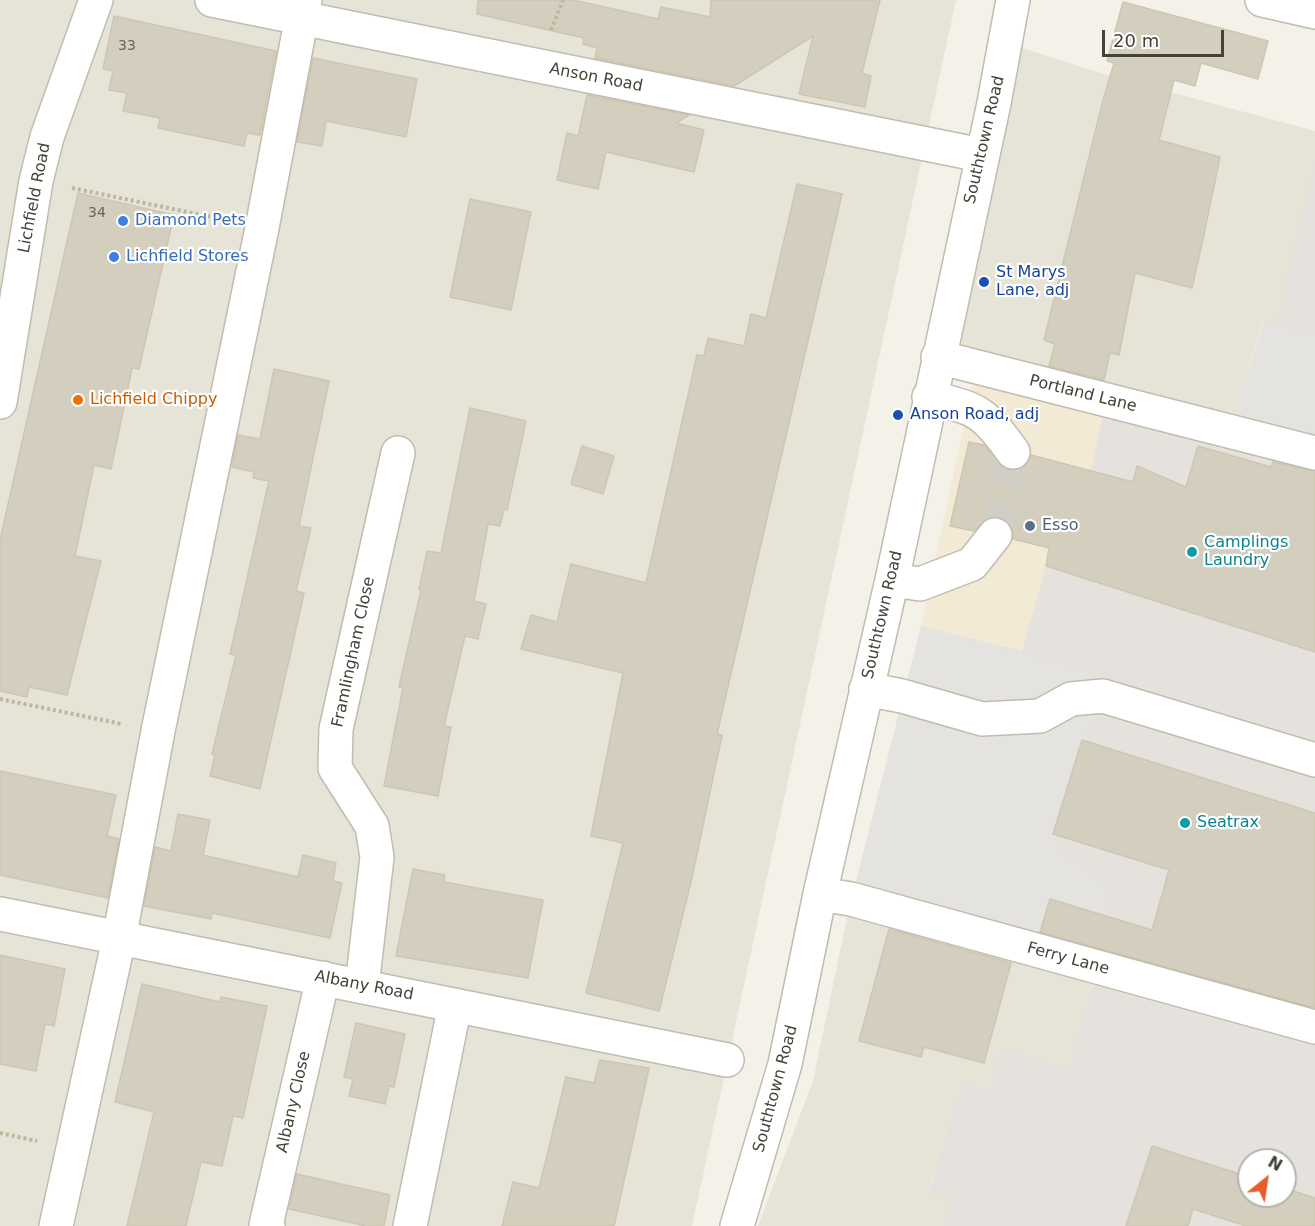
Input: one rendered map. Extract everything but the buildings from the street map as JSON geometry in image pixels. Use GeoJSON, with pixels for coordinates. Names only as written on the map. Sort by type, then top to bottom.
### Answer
{"type":"FeatureCollection","features":[{"type":"Feature","properties":{"kind":"street","name":"Lichfield Road"},"geometry":{"type":"LineString","coordinates":[[0,402],[36,180],[47,137],[96,0]]}},
{"type":"Feature","properties":{"kind":"street","name":"Anson Road"},"geometry":{"type":"LineString","coordinates":[[212,0],[303,9],[981,155]]}},
{"type":"Feature","properties":{"kind":"street","name":"Southtown Road"},"geometry":{"type":"LineString","coordinates":[[737,1226],[785,1064],[820,894],[892,580],[929,397],[994,103],[1013,0]]}},
{"type":"Feature","properties":{"kind":"street"},"geometry":{"type":"LineString","coordinates":[[1262,0],[1315,12]]}},
{"type":"Feature","properties":{"kind":"street"},"geometry":{"type":"LineString","coordinates":[[56,1226],[119,939],[158,731],[262,228],[303,9]]}},
{"type":"Feature","properties":{"kind":"street","name":"Portland Lane"},"geometry":{"type":"LineString","coordinates":[[938,357],[1315,453]]}},
{"type":"Feature","properties":{"kind":"street"},"geometry":{"type":"LineString","coordinates":[[929,397],[978,410],[997,429],[1013,452]]}},
{"type":"Feature","properties":{"kind":"street","name":"Framlingham Close"},"geometry":{"type":"LineString","coordinates":[[362,986],[377,857],[372,826],[335,768],[336,729],[399,453]]}},
{"type":"Feature","properties":{"kind":"street"},"geometry":{"type":"LineString","coordinates":[[892,580],[920,584],[972,564],[995,535]]}},
{"type":"Feature","properties":{"kind":"street"},"geometry":{"type":"LineString","coordinates":[[866,689],[902,696],[982,719],[1040,716],[1071,699],[1103,696],[1315,760]]}},
{"type":"Feature","properties":{"kind":"street","name":"Ferry Lane"},"geometry":{"type":"LineString","coordinates":[[820,894],[851,899],[1315,1026]]}},
{"type":"Feature","properties":{"kind":"street","name":"Albany Road"},"geometry":{"type":"LineString","coordinates":[[0,914],[727,1060]]}},
{"type":"Feature","properties":{"kind":"street","name":"Albany Close"},"geometry":{"type":"LineString","coordinates":[[267,1226],[323,978]]}},
{"type":"Feature","properties":{"kind":"street"},"geometry":{"type":"LineString","coordinates":[[410,1226],[455,1005]]}},
{"type":"Feature","properties":{"kind":"path"},"geometry":{"type":"LineString","coordinates":[[36,180],[262,228]]}},
{"type":"Feature","properties":{"kind":"path"},"geometry":{"type":"LineString","coordinates":[[0,699],[158,731]]}},
{"type":"Feature","properties":{"kind":"shaded area"},"geometry":{"type":"Polygon","coordinates":[[[0,0],[956,0],[692,1226],[0,1226],[0,0]]]}},
{"type":"Feature","properties":{"kind":"shaded area"},"geometry":{"type":"Polygon","coordinates":[[[1006,43],[1110,76],[1315,131],[1315,164],[1277,326],[1263,321],[1229,431],[938,357],[1006,43]]]}},
{"type":"Feature","properties":{"kind":"shaded area"},"geometry":{"type":"Polygon","coordinates":[[[1315,161],[1315,1226],[943,1226],[950,1198],[929,1190],[961,1080],[989,1088],[999,1046],[1068,1068],[1097,967],[1034,937],[921,626],[1022,651],[1046,566],[1102,582],[1089,478],[1104,411],[1223,449],[1264,321],[1277,325],[1315,161]]]}},
{"type":"Feature","properties":{"kind":"shaded area"},"geometry":{"type":"Polygon","coordinates":[[[1264,321],[1315,335],[1315,445],[1232,423],[1264,321]]]}},
{"type":"Feature","properties":{"kind":"shaded area","name":"Esso"},"geometry":{"type":"Polygon","coordinates":[[[975,374],[1104,411],[1102,582],[1046,566],[1023,651],[921,626],[975,374]]]}},
{"type":"Feature","properties":{"kind":"shaded area"},"geometry":{"type":"Polygon","coordinates":[[[921,626],[1090,671],[1083,696],[1099,700],[1062,811],[1056,843],[1065,854],[1114,889],[1105,915],[1050,899],[1039,936],[855,885],[921,626]]]}},
{"type":"Feature","properties":{"kind":"shaded area"},"geometry":{"type":"Polygon","coordinates":[[[851,899],[1097,967],[1068,1068],[999,1046],[989,1088],[961,1080],[929,1189],[950,1198],[943,1226],[758,1226],[813,1081],[851,899]]]}},
{"type":"Feature","properties":{"kind":"tunnel"},"geometry":{"type":"LineString","coordinates":[[995,535],[1013,452]]}},
{"type":"Feature","properties":{"kind":"place","name":"Diamond Pets"},"geometry":{"type":"Point","coordinates":[123,221]}},
{"type":"Feature","properties":{"kind":"place","name":"Lichfield Stores"},"geometry":{"type":"Point","coordinates":[114,257]}},
{"type":"Feature","properties":{"kind":"place","name":"St Marys Lane, adj"},"geometry":{"type":"Point","coordinates":[984,282]}},
{"type":"Feature","properties":{"kind":"place","name":"Lichfield Chippy"},"geometry":{"type":"Point","coordinates":[78,400]}},
{"type":"Feature","properties":{"kind":"place","name":"Anson Road, adj"},"geometry":{"type":"Point","coordinates":[898,415]}},
{"type":"Feature","properties":{"kind":"place","name":"Esso"},"geometry":{"type":"Point","coordinates":[1030,526]}},
{"type":"Feature","properties":{"kind":"place","name":"Camplings Laundry"},"geometry":{"type":"Point","coordinates":[1192,552]}},
{"type":"Feature","properties":{"kind":"place","name":"Seatrax"},"geometry":{"type":"Point","coordinates":[1185,823]}}]}
